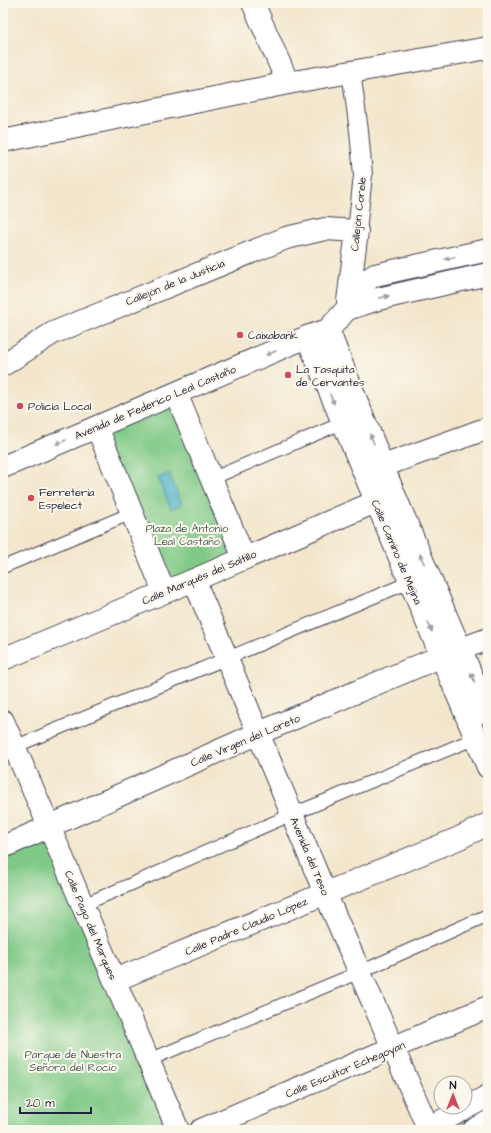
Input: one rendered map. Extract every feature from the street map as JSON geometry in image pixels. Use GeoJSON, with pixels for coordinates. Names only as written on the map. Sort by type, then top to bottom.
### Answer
{"type":"FeatureCollection","features":[{"type":"Feature","properties":{"kind":"street"},"geometry":{"type":"LineString","coordinates":[[253,3],[288,83]]}},
{"type":"Feature","properties":{"kind":"street"},"geometry":{"type":"LineString","coordinates":[[3,141],[288,83],[488,48]]}},
{"type":"Feature","properties":{"kind":"street","name":"Callejón Corele"},"geometry":{"type":"LineString","coordinates":[[347,309],[363,175],[351,71]]}},
{"type":"Feature","properties":{"kind":"street","name":"Callejón de la Justicia"},"geometry":{"type":"LineString","coordinates":[[3,365],[53,333],[286,238],[325,229],[356,231]]}},
{"type":"Feature","properties":{"kind":"street"},"geometry":{"type":"LineString","coordinates":[[328,330],[347,309],[352,295],[364,282],[375,275],[488,250]]}},
{"type":"Feature","properties":{"kind":"street"},"geometry":{"type":"LineString","coordinates":[[347,309],[378,299],[488,274]]}},
{"type":"Feature","properties":{"kind":"street","name":"Avenida de Federico Leal Castaño"},"geometry":{"type":"LineString","coordinates":[[3,467],[307,337],[328,330]]}},
{"type":"Feature","properties":{"kind":"street","name":"Calle Camino de Mejina"},"geometry":{"type":"LineString","coordinates":[[328,330],[382,466],[384,498],[410,582],[488,714]]}},
{"type":"Feature","properties":{"kind":"street","name":"Calle Camino de Mejina"},"geometry":{"type":"LineString","coordinates":[[307,337],[342,423],[384,498],[452,653],[476,738],[488,767]]}},
{"type":"Feature","properties":{"kind":"street"},"geometry":{"type":"LineString","coordinates":[[176,394],[244,558]]}},
{"type":"Feature","properties":{"kind":"street"},"geometry":{"type":"LineString","coordinates":[[97,427],[164,592]]}},
{"type":"Feature","properties":{"kind":"street"},"geometry":{"type":"LineString","coordinates":[[382,466],[488,428]]}},
{"type":"Feature","properties":{"kind":"street","name":"Calle Marqués del Saltillo"},"geometry":{"type":"LineString","coordinates":[[3,659],[194,580],[384,498]]}},
{"type":"Feature","properties":{"kind":"street","name":"Avenida del Teso"},"geometry":{"type":"LineString","coordinates":[[194,580],[428,1130]]}},
{"type":"Feature","properties":{"kind":"street","name":"Calle Virgen del Loreto"},"geometry":{"type":"LineString","coordinates":[[3,847],[259,733],[488,639]]}},
{"type":"Feature","properties":{"kind":"street","name":"Calle Pago del Marques"},"geometry":{"type":"LineString","coordinates":[[3,721],[178,1130]]}},
{"type":"Feature","properties":{"kind":"street","name":"Calle Padre Claudio López"},"geometry":{"type":"LineString","coordinates":[[115,980],[458,839],[488,824]]}},
{"type":"Feature","properties":{"kind":"street","name":"Calle Escultor Echegoyan"},"geometry":{"type":"LineString","coordinates":[[201,1130],[488,1007]]}},
{"type":"Feature","properties":{"kind":"street"},"geometry":{"type":"LineString","coordinates":[[428,1130],[488,1096]]}},
{"type":"Feature","properties":{"kind":"street"},"geometry":{"type":"LineString","coordinates":[[474,1130],[488,1122]]}},
{"type":"Feature","properties":{"kind":"lane"},"geometry":{"type":"LineString","coordinates":[[211,479],[342,423]]}},
{"type":"Feature","properties":{"kind":"lane"},"geometry":{"type":"LineString","coordinates":[[3,567],[132,512]]}},
{"type":"Feature","properties":{"kind":"lane"},"geometry":{"type":"LineString","coordinates":[[14,747],[410,582]]}},
{"type":"Feature","properties":{"kind":"lane"},"geometry":{"type":"LineString","coordinates":[[83,905],[293,814],[476,738]]}},
{"type":"Feature","properties":{"kind":"lane"},"geometry":{"type":"LineString","coordinates":[[149,1060],[360,972],[488,914]]}},
{"type":"Feature","properties":{"kind":"green space","name":"Plaza de Antonio Leal Castaño"},"geometry":{"type":"Polygon","coordinates":[[[176,393],[244,558],[164,592],[97,427],[176,393]]]}},
{"type":"Feature","properties":{"kind":"green space","name":"Parque de Nuestra Señora del Rocío"},"geometry":{"type":"Polygon","coordinates":[[[49,826],[178,1130],[3,1130],[3,847],[49,826]]]}},
{"type":"Feature","properties":{"kind":"water"},"geometry":{"type":"Polygon","coordinates":[[[169,473],[182,504],[171,509],[158,478],[169,473]]]}},
{"type":"Feature","properties":{"kind":"place","name":"Caixabank"},"geometry":{"type":"Point","coordinates":[240,335]}},
{"type":"Feature","properties":{"kind":"place","name":"La Tasquita de Cervantes"},"geometry":{"type":"Point","coordinates":[288,375]}},
{"type":"Feature","properties":{"kind":"place","name":"Policía Local"},"geometry":{"type":"Point","coordinates":[20,406]}},
{"type":"Feature","properties":{"kind":"place","name":"Ferretería Espelect"},"geometry":{"type":"Point","coordinates":[31,498]}}]}
